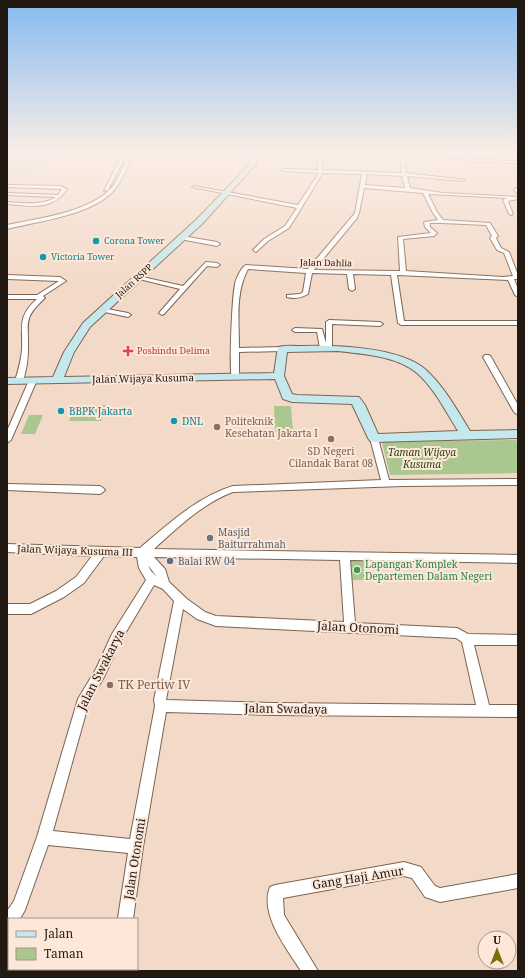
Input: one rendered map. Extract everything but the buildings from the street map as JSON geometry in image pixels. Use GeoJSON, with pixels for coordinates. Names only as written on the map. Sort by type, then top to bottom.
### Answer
{"type":"FeatureCollection","features":[{"type":"Feature","properties":{"kind":"street"},"geometry":{"type":"LineString","coordinates":[[7,203],[40,204],[57,199]]}},
{"type":"Feature","properties":{"kind":"street"},"geometry":{"type":"LineString","coordinates":[[7,224],[68,209],[91,199]]}},
{"type":"Feature","properties":{"kind":"street"},"geometry":{"type":"LineString","coordinates":[[7,227],[73,211],[100,199]]}},
{"type":"Feature","properties":{"kind":"street","name":"Jalan RSPP"},"geometry":{"type":"LineString","coordinates":[[57,380],[69,352],[82,331],[102,310],[182,238],[220,199]]}},
{"type":"Feature","properties":{"kind":"street"},"geometry":{"type":"LineString","coordinates":[[256,199],[300,207]]}},
{"type":"Feature","properties":{"kind":"street"},"geometry":{"type":"LineString","coordinates":[[256,250],[266,240],[288,227],[305,199]]}},
{"type":"Feature","properties":{"kind":"street"},"geometry":{"type":"LineString","coordinates":[[290,296],[301,296],[306,293],[309,272],[354,218],[357,213],[360,199]]}},
{"type":"Feature","properties":{"kind":"street"},"geometry":{"type":"LineString","coordinates":[[428,199],[435,213],[442,221]]}},
{"type":"Feature","properties":{"kind":"street"},"geometry":{"type":"LineString","coordinates":[[511,214],[505,200],[518,199]]}},
{"type":"Feature","properties":{"kind":"street"},"geometry":{"type":"LineString","coordinates":[[403,273],[400,238],[432,236],[434,232],[428,227],[427,222],[442,221],[486,223],[495,236],[494,240],[499,249],[506,252],[518,295]]}},
{"type":"Feature","properties":{"kind":"street"},"geometry":{"type":"LineString","coordinates":[[182,238],[217,244]]}},
{"type":"Feature","properties":{"kind":"street"},"geometry":{"type":"LineString","coordinates":[[162,313],[206,264],[216,264]]}},
{"type":"Feature","properties":{"kind":"street","name":"Jalan Dahlia"},"geometry":{"type":"LineString","coordinates":[[235,377],[236,294],[239,280],[246,267],[309,272],[403,273],[514,278]]}},
{"type":"Feature","properties":{"kind":"street"},"geometry":{"type":"LineString","coordinates":[[350,272],[352,289]]}},
{"type":"Feature","properties":{"kind":"street"},"geometry":{"type":"LineString","coordinates":[[394,273],[401,323],[518,323]]}},
{"type":"Feature","properties":{"kind":"street"},"geometry":{"type":"LineString","coordinates":[[7,277],[63,280],[62,283],[38,297],[7,297]]}},
{"type":"Feature","properties":{"kind":"street"},"geometry":{"type":"LineString","coordinates":[[137,279],[153,284],[158,283],[184,288]]}},
{"type":"Feature","properties":{"kind":"street"},"geometry":{"type":"LineString","coordinates":[[19,380],[25,359],[24,324],[31,307],[42,298]]}},
{"type":"Feature","properties":{"kind":"street"},"geometry":{"type":"LineString","coordinates":[[102,310],[128,315]]}},
{"type":"Feature","properties":{"kind":"street"},"geometry":{"type":"LineString","coordinates":[[326,348],[329,322],[380,324]]}},
{"type":"Feature","properties":{"kind":"street"},"geometry":{"type":"LineString","coordinates":[[294,330],[320,330],[326,348]]}},
{"type":"Feature","properties":{"kind":"street"},"geometry":{"type":"LineString","coordinates":[[236,350],[326,348],[366,352],[408,362],[421,370],[441,395],[467,436]]}},
{"type":"Feature","properties":{"kind":"street"},"geometry":{"type":"LineString","coordinates":[[282,349],[279,376],[287,396],[291,398],[355,400],[360,405],[374,438],[386,484]]}},
{"type":"Feature","properties":{"kind":"street"},"geometry":{"type":"LineString","coordinates":[[487,357],[518,412]]}},
{"type":"Feature","properties":{"kind":"street","name":"Jalan Wijaya Kusuma"},"geometry":{"type":"LineString","coordinates":[[7,381],[279,376]]}},
{"type":"Feature","properties":{"kind":"street"},"geometry":{"type":"LineString","coordinates":[[7,440],[33,380]]}},
{"type":"Feature","properties":{"kind":"street"},"geometry":{"type":"LineString","coordinates":[[374,438],[518,434]]}},
{"type":"Feature","properties":{"kind":"street"},"geometry":{"type":"LineString","coordinates":[[165,585],[152,579],[143,564],[143,552],[171,528],[227,490],[241,488],[386,484],[518,482]]}},
{"type":"Feature","properties":{"kind":"street"},"geometry":{"type":"LineString","coordinates":[[7,487],[100,490]]}},
{"type":"Feature","properties":{"kind":"street","name":"Jalan Wijaya Kusuma III"},"geometry":{"type":"LineString","coordinates":[[7,548],[101,552],[518,559]]}},
{"type":"Feature","properties":{"kind":"street"},"geometry":{"type":"LineString","coordinates":[[7,609],[31,609],[60,594],[80,580],[101,552]]}},
{"type":"Feature","properties":{"kind":"street"},"geometry":{"type":"LineString","coordinates":[[143,552],[161,572],[165,585]]}},
{"type":"Feature","properties":{"kind":"street"},"geometry":{"type":"LineString","coordinates":[[345,555],[350,628]]}},
{"type":"Feature","properties":{"kind":"street","name":"Jalan Swakarya"},"geometry":{"type":"LineString","coordinates":[[12,917],[20,905],[44,837],[84,699],[100,673],[116,638],[152,579]]}},
{"type":"Feature","properties":{"kind":"street","name":"Jalan Otonomi"},"geometry":{"type":"LineString","coordinates":[[165,585],[179,601],[205,619],[216,621],[457,632],[467,639]]}},
{"type":"Feature","properties":{"kind":"street"},"geometry":{"type":"LineString","coordinates":[[161,706],[160,700],[179,601]]}},
{"type":"Feature","properties":{"kind":"street"},"geometry":{"type":"LineString","coordinates":[[484,711],[467,639],[518,640]]}},
{"type":"Feature","properties":{"kind":"street","name":"Jalan Otonomi"},"geometry":{"type":"LineString","coordinates":[[126,918],[136,847],[161,706]]}},
{"type":"Feature","properties":{"kind":"street","name":"Jalan Swadaya"},"geometry":{"type":"LineString","coordinates":[[161,706],[518,711]]}},
{"type":"Feature","properties":{"kind":"street"},"geometry":{"type":"LineString","coordinates":[[44,837],[136,847]]}},
{"type":"Feature","properties":{"kind":"street","name":"Gang Haji Amur"},"geometry":{"type":"LineString","coordinates":[[310,971],[277,917],[275,892],[404,869],[416,872],[430,892],[440,895],[518,881]]}},
{"type":"Feature","properties":{"kind":"green space"},"geometry":{"type":"Polygon","coordinates":[[[75,405],[106,405],[101,421],[69,421],[75,405]]]}},
{"type":"Feature","properties":{"kind":"green space"},"geometry":{"type":"Polygon","coordinates":[[[274,406],[291,406],[293,432],[275,432],[274,406]]]}},
{"type":"Feature","properties":{"kind":"green space"},"geometry":{"type":"Polygon","coordinates":[[[29,415],[43,415],[35,434],[21,434],[29,415]]]}},
{"type":"Feature","properties":{"kind":"green space","name":"Taman Wijaya Kusuma"},"geometry":{"type":"Polygon","coordinates":[[[516,440],[518,445],[518,473],[390,475],[382,442],[516,440]]]}},
{"type":"Feature","properties":{"kind":"green space","name":"Lapangan Komplek Departemen Dalam Negeri"},"geometry":{"type":"Polygon","coordinates":[[[348,560],[364,561],[366,580],[350,580],[348,560]]]}},
{"type":"Feature","properties":{"kind":"place","name":"Corona Tower"},"geometry":{"type":"Point","coordinates":[96,241]}},
{"type":"Feature","properties":{"kind":"place","name":"Victoria Tower"},"geometry":{"type":"Point","coordinates":[43,257]}},
{"type":"Feature","properties":{"kind":"place","name":"Posbindu Delima"},"geometry":{"type":"Point","coordinates":[128,351]}},
{"type":"Feature","properties":{"kind":"place","name":"BBPK Jakarta"},"geometry":{"type":"Point","coordinates":[61,411]}},
{"type":"Feature","properties":{"kind":"place","name":"DNL"},"geometry":{"type":"Point","coordinates":[174,421]}},
{"type":"Feature","properties":{"kind":"place","name":"Politeknik Kesehatan Jakarta I"},"geometry":{"type":"Point","coordinates":[217,427]}},
{"type":"Feature","properties":{"kind":"place","name":"SD Negeri Cilandak Barat 08"},"geometry":{"type":"Point","coordinates":[331,439]}},
{"type":"Feature","properties":{"kind":"place","name":"Masjid Baiturrahmah"},"geometry":{"type":"Point","coordinates":[210,538]}},
{"type":"Feature","properties":{"kind":"place","name":"Balai RW 04"},"geometry":{"type":"Point","coordinates":[170,561]}},
{"type":"Feature","properties":{"kind":"place","name":"Lapangan Komplek Departemen Dalam Negeri"},"geometry":{"type":"Point","coordinates":[357,570]}},
{"type":"Feature","properties":{"kind":"place","name":"TK Pertiw IV"},"geometry":{"type":"Point","coordinates":[110,685]}}]}
